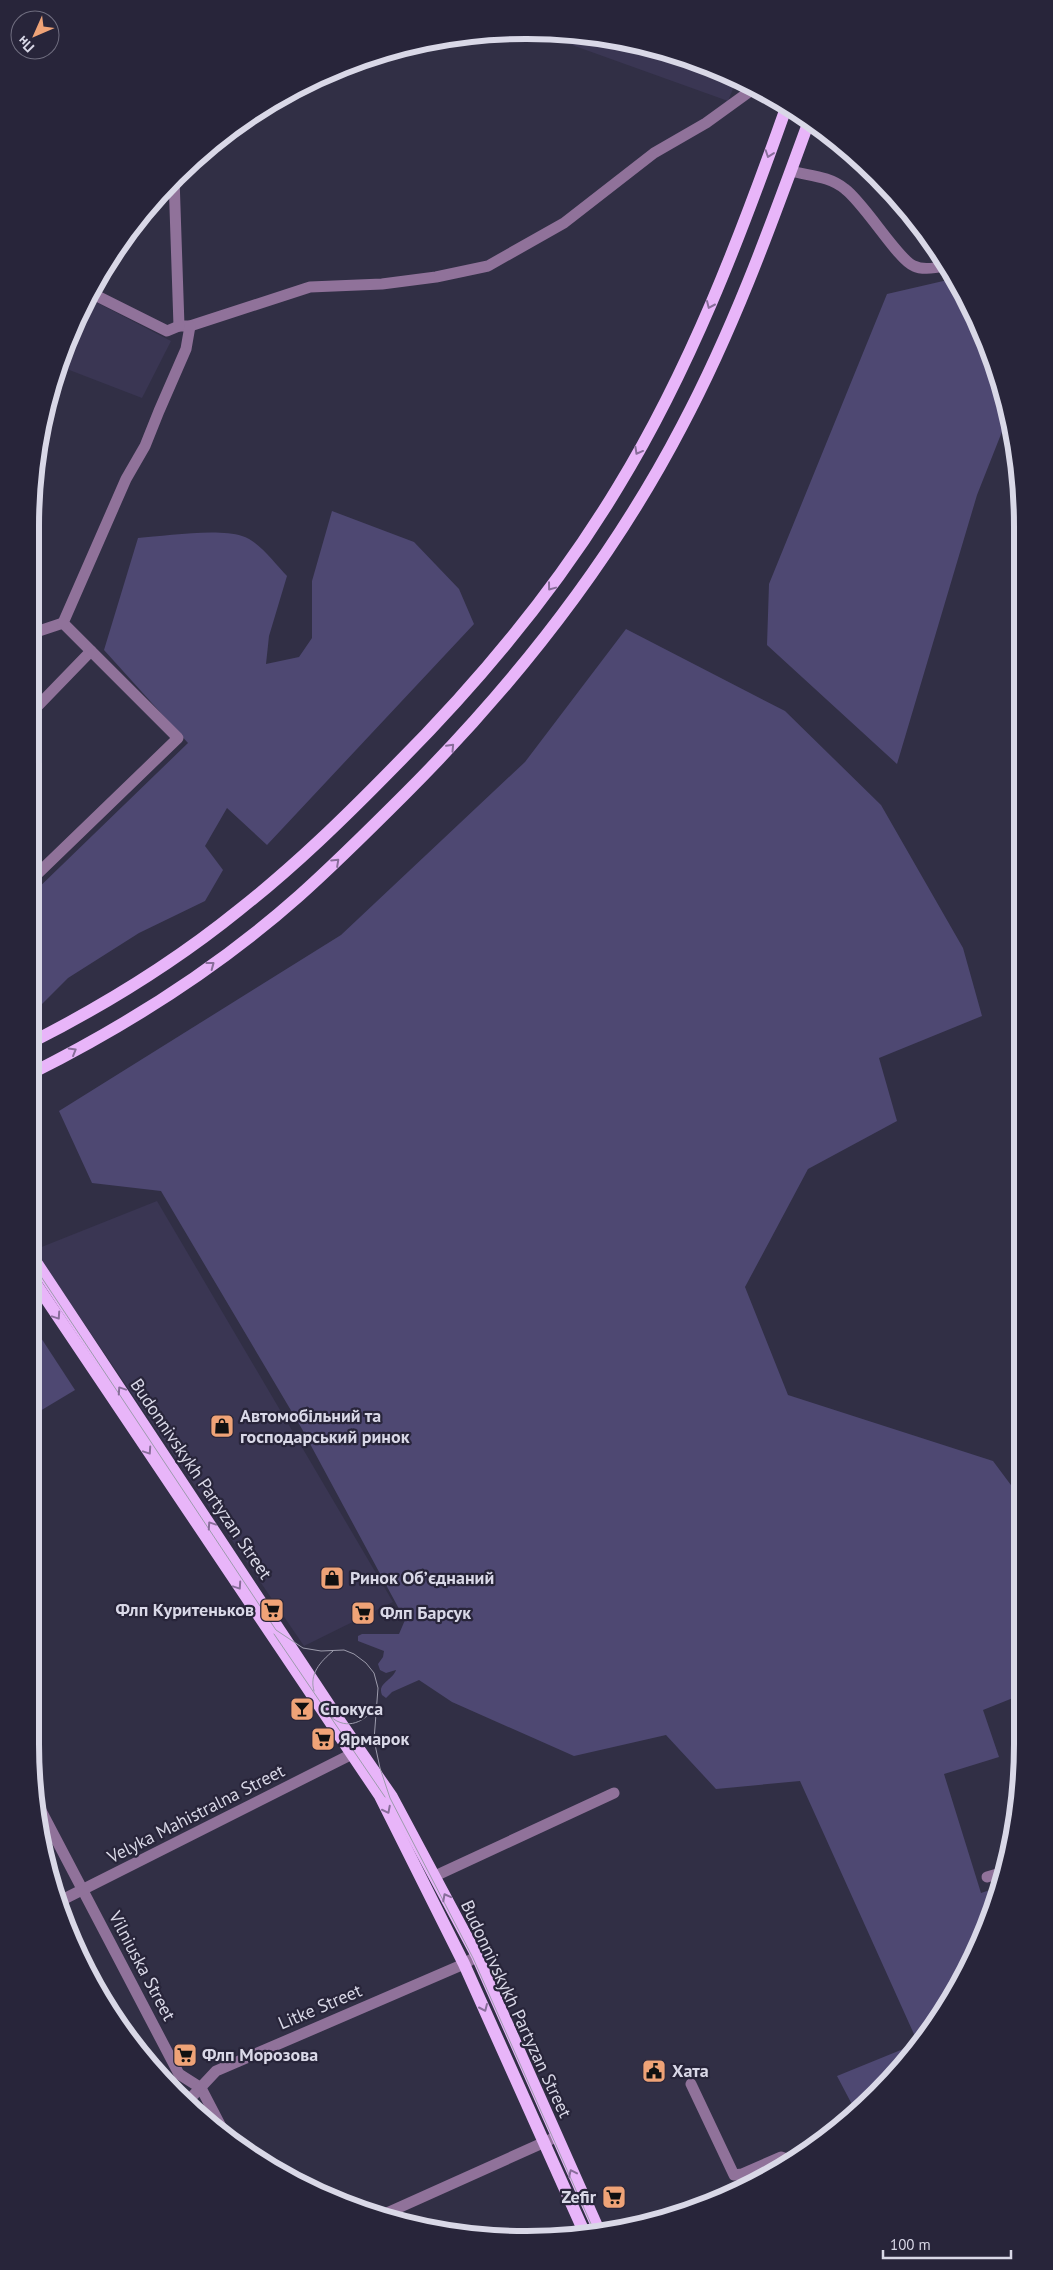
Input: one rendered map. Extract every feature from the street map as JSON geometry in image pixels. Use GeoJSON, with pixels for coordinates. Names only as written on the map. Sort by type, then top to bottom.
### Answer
{"type":"FeatureCollection","features":[{"type":"Feature","properties":{"kind":"main road"},"geometry":{"type":"LineString","coordinates":[[39,1038],[110,998],[183,951],[237,912],[280,877],[333,829],[428,733],[481,675],[520,628],[559,576],[618,487],[657,418],[723,276],[784,113]]}},
{"type":"Feature","properties":{"kind":"main road"},"geometry":{"type":"LineString","coordinates":[[39,1069],[126,1021],[189,981],[276,915],[352,847],[449,750],[500,694],[585,586],[639,502],[681,428],[718,356],[756,268],[807,128]]}},
{"type":"Feature","properties":{"kind":"main road","name":"Budonnivskykh Partyzan Street"},"geometry":{"type":"LineString","coordinates":[[39,1267],[355,1753],[380,1796],[464,1964],[582,2228]]}},
{"type":"Feature","properties":{"kind":"main road","name":"Budonnivskykh Partyzan Street"},"geometry":{"type":"LineString","coordinates":[[39,1288],[355,1753],[392,1797],[477,1956],[597,2226]]}},
{"type":"Feature","properties":{"kind":"street"},"geometry":{"type":"LineString","coordinates":[[97,296],[167,331],[310,287],[382,284],[436,277],[488,266],[564,223],[654,152],[706,123],[748,92]]}},
{"type":"Feature","properties":{"kind":"street"},"geometry":{"type":"LineString","coordinates":[[791,171],[833,180],[864,206],[901,254],[913,266],[939,267]]}},
{"type":"Feature","properties":{"kind":"street"},"geometry":{"type":"LineString","coordinates":[[39,631],[63,622],[186,349],[175,189]]}},
{"type":"Feature","properties":{"kind":"street"},"geometry":{"type":"LineString","coordinates":[[39,872],[178,738],[63,622]]}},
{"type":"Feature","properties":{"kind":"street"},"geometry":{"type":"LineString","coordinates":[[39,705],[91,651]]}},
{"type":"Feature","properties":{"kind":"street","name":"Velyka Mahistralna Street"},"geometry":{"type":"LineString","coordinates":[[65,1899],[355,1753]]}},
{"type":"Feature","properties":{"kind":"street"},"geometry":{"type":"LineString","coordinates":[[434,1876],[614,1793]]}},
{"type":"Feature","properties":{"kind":"street","name":"Vilniuska Street"},"geometry":{"type":"LineString","coordinates":[[45,1817],[179,2074],[202,2088]]}},
{"type":"Feature","properties":{"kind":"street"},"geometry":{"type":"LineString","coordinates":[[987,1877],[997,1874]]}},
{"type":"Feature","properties":{"kind":"street","name":"Litke Street"},"geometry":{"type":"LineString","coordinates":[[192,2097],[216,2071],[464,1964],[477,1956]]}},
{"type":"Feature","properties":{"kind":"street"},"geometry":{"type":"LineString","coordinates":[[691,2084],[734,2174],[742,2174],[783,2158]]}},
{"type":"Feature","properties":{"kind":"street"},"geometry":{"type":"LineString","coordinates":[[202,2088],[218,2121]]}},
{"type":"Feature","properties":{"kind":"street"},"geometry":{"type":"LineString","coordinates":[[390,2212],[556,2137]]}},
{"type":"Feature","properties":{"kind":"shaded area"},"geometry":{"type":"Polygon","coordinates":[[[558,40],[622,48],[653,55],[683,65],[734,86],[728,101],[558,40]]]}},
{"type":"Feature","properties":{"kind":"shaded area"},"geometry":{"type":"Polygon","coordinates":[[[947,280],[977,340],[998,400],[1004,427],[977,495],[897,764],[767,645],[769,584],[887,294],[947,280]]]}},
{"type":"Feature","properties":{"kind":"shaded area"},"geometry":{"type":"Polygon","coordinates":[[[94,301],[171,341],[142,398],[66,369],[76,340],[94,301]]]}},
{"type":"Feature","properties":{"kind":"shaded area"},"geometry":{"type":"Polygon","coordinates":[[[332,511],[414,542],[459,589],[474,624],[267,845],[227,808],[205,846],[223,870],[205,901],[139,933],[68,978],[39,1006],[39,887],[188,743],[104,650],[138,538],[191,533],[231,534],[248,539],[266,553],[287,576],[269,636],[266,664],[299,657],[312,638],[312,581],[332,511]]]}},
{"type":"Feature","properties":{"kind":"shaded area"},"geometry":{"type":"Polygon","coordinates":[[[626,629],[785,711],[881,805],[963,948],[982,1016],[879,1058],[897,1121],[808,1169],[745,1287],[788,1395],[993,1461],[1014,1489],[1014,1698],[983,1710],[999,1757],[944,1774],[981,1893],[992,1890],[964,1959],[949,1987],[915,2037],[800,1781],[716,1789],[666,1735],[574,1756],[452,1702],[419,1680],[392,1692],[386,1698],[382,1695],[383,1685],[396,1670],[386,1673],[380,1670],[378,1664],[383,1657],[384,1651],[358,1641],[358,1636],[362,1634],[399,1634],[405,1620],[302,1429],[161,1191],[92,1183],[59,1111],[341,935],[525,762],[626,629]]]}},
{"type":"Feature","properties":{"kind":"shaded area","name":"Автомобільний та господарський ринок"},"geometry":{"type":"Polygon","coordinates":[[[157,1201],[393,1602],[304,1646],[39,1257],[39,1248],[157,1201]]]}},
{"type":"Feature","properties":{"kind":"shaded area"},"geometry":{"type":"Polygon","coordinates":[[[39,1335],[75,1390],[39,1412],[39,1335]]]}},
{"type":"Feature","properties":{"kind":"shaded area"},"geometry":{"type":"Polygon","coordinates":[[[907,2047],[893,2065],[853,2106],[837,2076],[907,2047]]]}},
{"type":"Feature","properties":{"kind":"tram line"},"geometry":{"type":"LineString","coordinates":[[39,1274],[276,1630],[303,1648],[321,1651],[344,1650],[354,1654],[366,1663],[374,1673],[378,1688],[374,1740],[380,1768],[390,1798],[473,1958],[592,2227]]}},
{"type":"Feature","properties":{"kind":"tram line"},"geometry":{"type":"LineString","coordinates":[[274,1634],[385,1797]]}},
{"type":"Feature","properties":{"kind":"tram line"},"geometry":{"type":"LineString","coordinates":[[314,1691],[314,1674],[333,1651]]}},
{"type":"Feature","properties":{"kind":"tram line"},"geometry":{"type":"LineString","coordinates":[[331,1717],[343,1723],[356,1723],[367,1716],[376,1705]]}},
{"type":"Feature","properties":{"kind":"place","name":"Автомобільний та господарський ринок"},"geometry":{"type":"Point","coordinates":[222,1426]}},
{"type":"Feature","properties":{"kind":"place","name":"Ринок Обʼєднаний"},"geometry":{"type":"Point","coordinates":[332,1578]}},
{"type":"Feature","properties":{"kind":"place","name":"Флп Куритеньков"},"geometry":{"type":"Point","coordinates":[272,1610]}},
{"type":"Feature","properties":{"kind":"place","name":"Флп Барсук"},"geometry":{"type":"Point","coordinates":[363,1613]}},
{"type":"Feature","properties":{"kind":"place","name":"Спокуса"},"geometry":{"type":"Point","coordinates":[302,1709]}},
{"type":"Feature","properties":{"kind":"place","name":"Ярмарок"},"geometry":{"type":"Point","coordinates":[323,1739]}},
{"type":"Feature","properties":{"kind":"place","name":"Флп Морозова"},"geometry":{"type":"Point","coordinates":[185,2055]}},
{"type":"Feature","properties":{"kind":"place","name":"Хата"},"geometry":{"type":"Point","coordinates":[654,2071]}},
{"type":"Feature","properties":{"kind":"place","name":"Zefir"},"geometry":{"type":"Point","coordinates":[614,2197]}}]}
